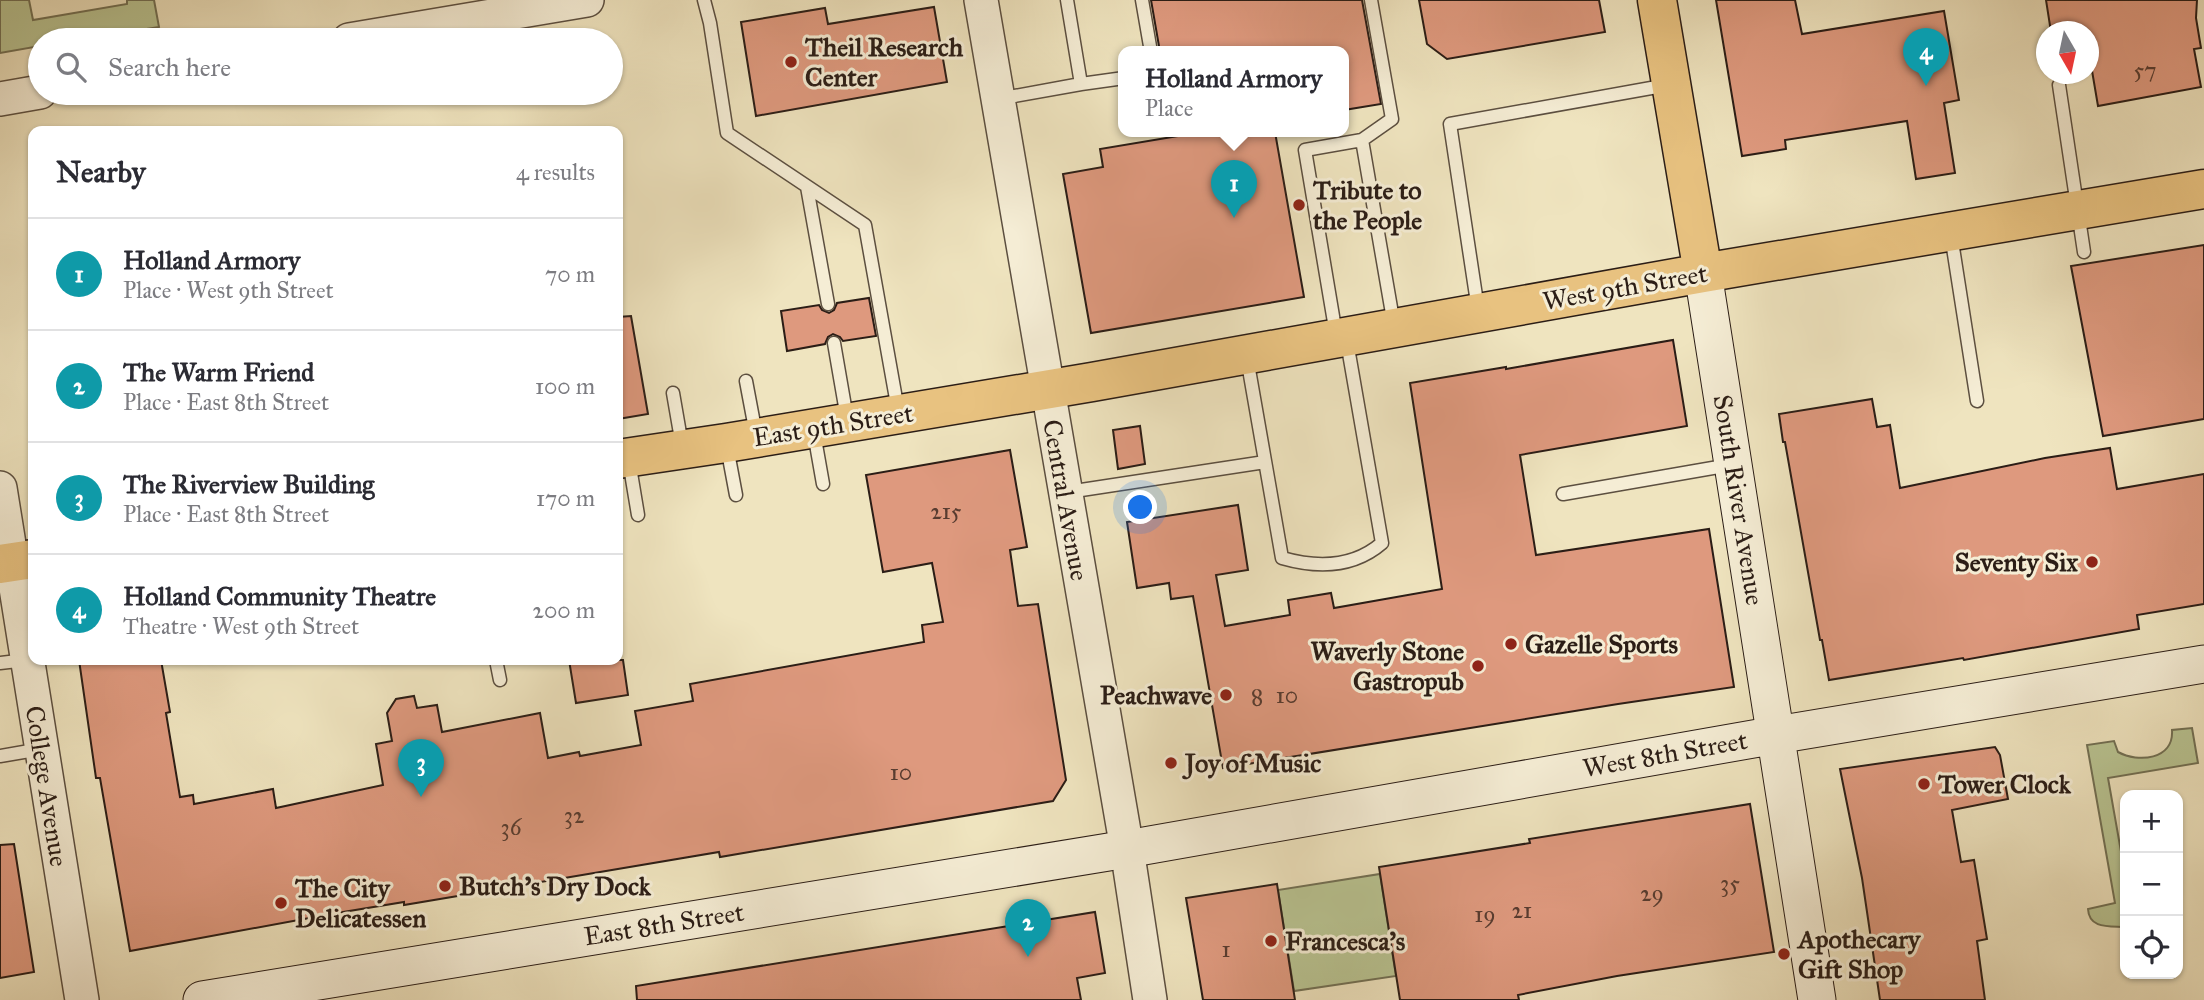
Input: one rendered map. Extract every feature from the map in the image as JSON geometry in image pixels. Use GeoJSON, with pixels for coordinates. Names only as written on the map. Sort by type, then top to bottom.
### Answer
{"type":"FeatureCollection","features":[{"type":"Feature","properties":{"kind":"main road","name":"South River Avenue"},"geometry":{"type":"LineString","coordinates":[[1657,0],[1734,465],[1817,1000]]}},
{"type":"Feature","properties":{"kind":"main road","name":"West 9th Street"},"geometry":{"type":"LineString","coordinates":[[1047,389],[1703,273],[2204,189]]}},
{"type":"Feature","properties":{"kind":"main road","name":"East 9th Street"},"geometry":{"type":"LineString","coordinates":[[623,458],[1047,389]]}},
{"type":"Feature","properties":{"kind":"main road","name":"West 8th Street"},"geometry":{"type":"LineString","coordinates":[[1127,849],[1776,734],[2204,664]]}},
{"type":"Feature","properties":{"kind":"main road","name":"East 8th Street"},"geometry":{"type":"LineString","coordinates":[[202,1000],[1127,849]]}},
{"type":"Feature","properties":{"kind":"street"},"geometry":{"type":"LineString","coordinates":[[420,28],[587,0]]}},
{"type":"Feature","properties":{"kind":"street","name":"Central Avenue"},"geometry":{"type":"LineString","coordinates":[[981,0],[1127,849],[1150,1000]]}},
{"type":"Feature","properties":{"kind":"street"},"geometry":{"type":"LineString","coordinates":[[0,99],[28,94]]}},
{"type":"Feature","properties":{"kind":"street","name":"College Avenue"},"geometry":{"type":"LineString","coordinates":[[0,488],[15,562],[13,662],[41,749],[82,1000]]}},
{"type":"Feature","properties":{"kind":"lane"},"geometry":{"type":"LineString","coordinates":[[704,0],[727,133],[866,225],[899,414]]}},
{"type":"Feature","properties":{"kind":"lane"},"geometry":{"type":"LineString","coordinates":[[1067,0],[1081,84]]}},
{"type":"Feature","properties":{"kind":"lane"},"geometry":{"type":"LineString","coordinates":[[1142,0],[1150,46]]}},
{"type":"Feature","properties":{"kind":"lane"},"geometry":{"type":"LineString","coordinates":[[1246,354],[1282,558],[1303,564],[1329,565],[1348,562],[1371,552],[1382,543],[1304,150],[1362,140],[1392,119],[1371,0]]}},
{"type":"Feature","properties":{"kind":"lane"},"geometry":{"type":"LineString","coordinates":[[998,99],[1118,79]]}},
{"type":"Feature","properties":{"kind":"lane"},"geometry":{"type":"LineString","coordinates":[[1479,313],[1450,124],[1672,85]]}},
{"type":"Feature","properties":{"kind":"lane"},"geometry":{"type":"LineString","coordinates":[[2059,85],[2084,252]]}},
{"type":"Feature","properties":{"kind":"lane"},"geometry":{"type":"LineString","coordinates":[[1362,140],[1395,328]]}},
{"type":"Feature","properties":{"kind":"lane"},"geometry":{"type":"LineString","coordinates":[[807,187],[828,304]]}},
{"type":"Feature","properties":{"kind":"lane"},"geometry":{"type":"LineString","coordinates":[[1951,232],[1977,401]]}},
{"type":"Feature","properties":{"kind":"lane"},"geometry":{"type":"LineString","coordinates":[[822,484],[831,425],[834,343]]}},
{"type":"Feature","properties":{"kind":"lane"},"geometry":{"type":"LineString","coordinates":[[736,495],[746,381]]}},
{"type":"Feature","properties":{"kind":"lane"},"geometry":{"type":"LineString","coordinates":[[673,393],[682,449]]}},
{"type":"Feature","properties":{"kind":"lane"},"geometry":{"type":"LineString","coordinates":[[623,458],[638,515]]}},
{"type":"Feature","properties":{"kind":"lane"},"geometry":{"type":"LineString","coordinates":[[1065,492],[1265,462]]}},
{"type":"Feature","properties":{"kind":"lane"},"geometry":{"type":"LineString","coordinates":[[1563,494],[1734,465]]}},
{"type":"Feature","properties":{"kind":"lane"},"geometry":{"type":"LineString","coordinates":[[497,665],[500,680]]}},
{"type":"Feature","properties":{"kind":"lane"},"geometry":{"type":"LineString","coordinates":[[0,756],[41,749]]}},
{"type":"Feature","properties":{"kind":"green space"},"geometry":{"type":"Polygon","coordinates":[[[0,0],[29,0],[33,20],[127,4],[127,0],[154,0],[159,27],[28,28],[28,48],[0,53],[0,0]]]}},
{"type":"Feature","properties":{"kind":"green space"},"geometry":{"type":"Polygon","coordinates":[[[2192,728],[2198,763],[2108,778],[2120,846],[2120,927],[2096,923],[2089,915],[2088,909],[2115,903],[2087,745],[2114,741],[2118,752],[2144,758],[2161,753],[2167,748],[2172,730],[2192,728]]]}},
{"type":"Feature","properties":{"kind":"green space"},"geometry":{"type":"Polygon","coordinates":[[[1380,874],[1396,976],[1294,991],[1278,890],[1380,874]]]}},
{"type":"Feature","properties":{"kind":"building"},"geometry":{"type":"Polygon","coordinates":[[[1151,0],[1362,0],[1381,104],[1349,109],[1349,46],[1159,46],[1151,0]]]}},
{"type":"Feature","properties":{"kind":"building"},"geometry":{"type":"Polygon","coordinates":[[[1419,0],[1599,0],[1605,32],[1447,59],[1427,44],[1419,0]]]}},
{"type":"Feature","properties":{"kind":"building"},"geometry":{"type":"Polygon","coordinates":[[[1716,0],[1795,0],[1802,34],[1944,11],[1959,100],[1944,103],[1955,173],[1916,179],[1907,121],[1785,140],[1786,149],[1742,156],[1716,0]]]}},
{"type":"Feature","properties":{"kind":"building"},"geometry":{"type":"Polygon","coordinates":[[[2046,0],[2197,0],[2196,18],[2201,48],[2194,49],[2201,87],[2098,106],[2094,84],[2099,84],[2099,21],[2049,21],[2046,0]]]}},
{"type":"Feature","properties":{"kind":"building"},"geometry":{"type":"Polygon","coordinates":[[[934,7],[947,82],[756,116],[741,22],[825,8],[828,24],[934,7]]]}},
{"type":"Feature","properties":{"kind":"building"},"geometry":{"type":"Polygon","coordinates":[[[1172,137],[1276,137],[1304,297],[1091,333],[1063,174],[1103,167],[1100,149],[1172,137]]]}},
{"type":"Feature","properties":{"kind":"building"},"geometry":{"type":"Polygon","coordinates":[[[2204,245],[2204,419],[2103,436],[2071,266],[2204,245]]]}},
{"type":"Feature","properties":{"kind":"building"},"geometry":{"type":"Polygon","coordinates":[[[869,298],[876,336],[843,341],[833,334],[825,344],[787,351],[781,311],[819,305],[829,313],[837,303],[869,298]]]}},
{"type":"Feature","properties":{"kind":"building"},"geometry":{"type":"Polygon","coordinates":[[[631,316],[648,414],[623,418],[623,317],[631,316]]]}},
{"type":"Feature","properties":{"kind":"building"},"geometry":{"type":"Polygon","coordinates":[[[1673,340],[1687,426],[1520,455],[1536,555],[1709,529],[1734,687],[1223,768],[1193,596],[1171,599],[1169,583],[1137,588],[1127,522],[1238,505],[1248,570],[1216,575],[1225,626],[1290,615],[1288,600],[1331,593],[1334,608],[1442,589],[1410,383],[1673,340]]]}},
{"type":"Feature","properties":{"kind":"building"},"geometry":{"type":"Polygon","coordinates":[[[1872,399],[1877,427],[1890,425],[1900,488],[2045,458],[2110,448],[2117,489],[2204,474],[2204,604],[2137,615],[2139,629],[1964,660],[1963,658],[1829,680],[1779,414],[1872,399]]]}},
{"type":"Feature","properties":{"kind":"building"},"geometry":{"type":"Polygon","coordinates":[[[1140,426],[1145,464],[1118,469],[1113,430],[1140,426]]]}},
{"type":"Feature","properties":{"kind":"building"},"geometry":{"type":"Polygon","coordinates":[[[1010,450],[1027,547],[1010,550],[1018,606],[1038,604],[1066,780],[1053,801],[720,857],[719,852],[404,905],[404,902],[130,951],[100,778],[96,778],[80,665],[162,665],[170,712],[166,713],[180,797],[193,795],[194,804],[273,789],[276,808],[383,785],[376,744],[392,741],[387,713],[396,699],[414,696],[417,708],[437,705],[442,732],[540,713],[548,758],[579,752],[580,756],[641,745],[635,711],[693,701],[690,684],[924,642],[922,625],[943,622],[932,563],[883,572],[866,475],[1010,450]]]}},
{"type":"Feature","properties":{"kind":"building"},"geometry":{"type":"Polygon","coordinates":[[[623,660],[628,695],[576,703],[570,665],[623,665],[623,660]]]}},
{"type":"Feature","properties":{"kind":"building"},"geometry":{"type":"Polygon","coordinates":[[[1995,747],[2000,755],[2008,799],[1952,810],[1961,862],[1974,860],[1987,939],[1977,941],[1985,1000],[1880,1000],[1862,878],[1840,769],[1995,747]]]}},
{"type":"Feature","properties":{"kind":"building"},"geometry":{"type":"Polygon","coordinates":[[[1750,804],[1774,952],[1617,976],[1518,995],[1519,1000],[1400,1000],[1379,867],[1530,843],[1529,839],[1750,804]]]}},
{"type":"Feature","properties":{"kind":"building"},"geometry":{"type":"Polygon","coordinates":[[[14,844],[34,972],[0,978],[0,845],[14,844]]]}},
{"type":"Feature","properties":{"kind":"building"},"geometry":{"type":"Polygon","coordinates":[[[1277,884],[1295,1000],[1203,1000],[1186,898],[1277,884]]]}},
{"type":"Feature","properties":{"kind":"building"},"geometry":{"type":"Polygon","coordinates":[[[1095,912],[1105,973],[1077,978],[1081,1000],[637,1000],[636,986],[1095,912]]]}},
{"type":"Feature","properties":{"kind":"place","name":"Theil Research Center"},"geometry":{"type":"Point","coordinates":[791,62]}},
{"type":"Feature","properties":{"kind":"place","name":"Holland Community Theatre"},"geometry":{"type":"Point","coordinates":[1926,86]}},
{"type":"Feature","properties":{"kind":"place","name":"Tribute to the People"},"geometry":{"type":"Point","coordinates":[1299,205]}},
{"type":"Feature","properties":{"kind":"place","name":"Holland Armory"},"geometry":{"type":"Point","coordinates":[1234,218]}},
{"type":"Feature","properties":{"kind":"place","name":"Seventy Six"},"geometry":{"type":"Point","coordinates":[2092,562]}},
{"type":"Feature","properties":{"kind":"place","name":"Gazelle Sports"},"geometry":{"type":"Point","coordinates":[1511,644]}},
{"type":"Feature","properties":{"kind":"place","name":"Waverly Stone Gastropub"},"geometry":{"type":"Point","coordinates":[1478,666]}},
{"type":"Feature","properties":{"kind":"place","name":"Peachwave"},"geometry":{"type":"Point","coordinates":[1226,695]}},
{"type":"Feature","properties":{"kind":"place","name":"Joy of Music"},"geometry":{"type":"Point","coordinates":[1171,763]}},
{"type":"Feature","properties":{"kind":"place","name":"Tower Clock"},"geometry":{"type":"Point","coordinates":[1924,784]}},
{"type":"Feature","properties":{"kind":"place","name":"The Riverview Building"},"geometry":{"type":"Point","coordinates":[421,797]}},
{"type":"Feature","properties":{"kind":"place","name":"Butch's Dry Dock"},"geometry":{"type":"Point","coordinates":[445,886]}},
{"type":"Feature","properties":{"kind":"place","name":"The City Delicatessen"},"geometry":{"type":"Point","coordinates":[281,903]}},
{"type":"Feature","properties":{"kind":"place","name":"Francesca's"},"geometry":{"type":"Point","coordinates":[1271,941]}},
{"type":"Feature","properties":{"kind":"place","name":"Apothecary Gift Shop"},"geometry":{"type":"Point","coordinates":[1784,954]}},
{"type":"Feature","properties":{"kind":"place","name":"The Warm Friend"},"geometry":{"type":"Point","coordinates":[1028,957]}}]}
